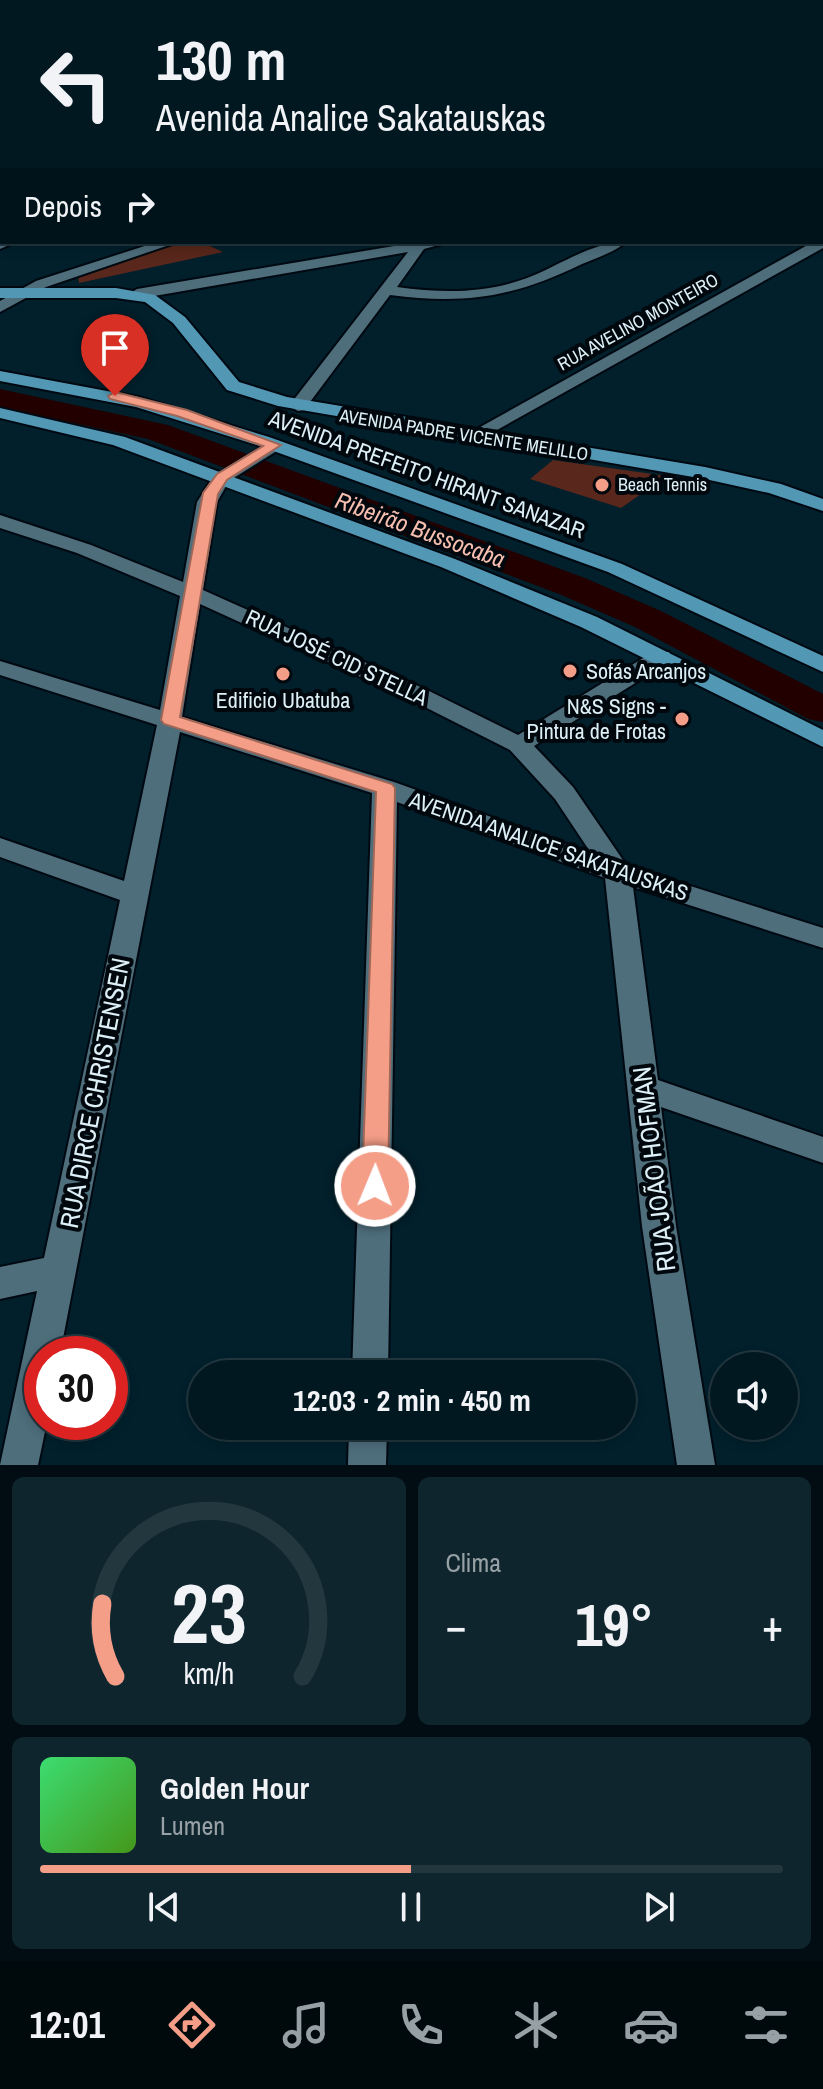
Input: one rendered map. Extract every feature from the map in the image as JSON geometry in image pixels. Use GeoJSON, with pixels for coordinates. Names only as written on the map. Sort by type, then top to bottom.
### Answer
{"type":"FeatureCollection","features":[{"type":"Feature","properties":{"kind":"main road","name":"AVENIDA PADRE VICENTE MELILLO"},"geometry":{"type":"LineString","coordinates":[[0,293],[137,294],[170,310],[233,386],[298,406],[705,473],[774,488],[823,505]]}},
{"type":"Feature","properties":{"kind":"main road","name":"AVENIDA PREFEITO HIRANT SANAZAR"},"geometry":{"type":"LineString","coordinates":[[0,376],[139,402],[266,450],[615,568],[823,665]]}},
{"type":"Feature","properties":{"kind":"main road"},"geometry":{"type":"LineString","coordinates":[[0,413],[78,428],[226,475],[510,588],[661,657],[823,740]]}},
{"type":"Feature","properties":{"kind":"street"},"geometry":{"type":"LineString","coordinates":[[0,307],[41,284],[165,244]]}},
{"type":"Feature","properties":{"kind":"street"},"geometry":{"type":"LineString","coordinates":[[137,294],[433,244]]}},
{"type":"Feature","properties":{"kind":"street"},"geometry":{"type":"LineString","coordinates":[[389,290],[454,299],[497,295],[614,244]]}},
{"type":"Feature","properties":{"kind":"street","name":"RUA AVELINO MONTEIRO"},"geometry":{"type":"LineString","coordinates":[[473,436],[819,244]]}},
{"type":"Feature","properties":{"kind":"street"},"geometry":{"type":"LineString","coordinates":[[298,406],[419,247]]}},
{"type":"Feature","properties":{"kind":"street"},"geometry":{"type":"LineString","coordinates":[[226,475],[266,450]]}},
{"type":"Feature","properties":{"kind":"street","name":"RUA DIRCE CHRISTENSEN"},"geometry":{"type":"LineString","coordinates":[[19,1465],[170,720],[207,502],[226,475]]}},
{"type":"Feature","properties":{"kind":"street","name":"RUA JOSÉ CID STELLA"},"geometry":{"type":"LineString","coordinates":[[0,521],[84,549],[191,592],[417,694],[519,745],[564,793],[618,873]]}},
{"type":"Feature","properties":{"kind":"street"},"geometry":{"type":"LineString","coordinates":[[519,745],[661,657]]}},
{"type":"Feature","properties":{"kind":"street","name":"AVENIDA ANALICE SAKATAUSKAS"},"geometry":{"type":"LineString","coordinates":[[0,668],[385,788],[618,873],[823,938]]}},
{"type":"Feature","properties":{"kind":"street"},"geometry":{"type":"LineString","coordinates":[[370,1360],[385,788]]}},
{"type":"Feature","properties":{"kind":"street"},"geometry":{"type":"LineString","coordinates":[[0,847],[135,895]]}},
{"type":"Feature","properties":{"kind":"street","name":"RUA JOÃO HOFMAN"},"geometry":{"type":"LineString","coordinates":[[618,873],[659,1226],[696,1465]]}},
{"type":"Feature","properties":{"kind":"street"},"geometry":{"type":"LineString","coordinates":[[644,1088],[823,1150]]}},
{"type":"Feature","properties":{"kind":"street"},"geometry":{"type":"LineString","coordinates":[[0,1283],[20,1281],[59,1268]]}},
{"type":"Feature","properties":{"kind":"street"},"geometry":{"type":"LineString","coordinates":[[367,1465],[368,1440]]}},
{"type":"Feature","properties":{"kind":"shaded area"},"geometry":{"type":"Polygon","coordinates":[[[170,244],[205,244],[223,252],[79,283],[78,275],[170,244]]]}},
{"type":"Feature","properties":{"kind":"shaded area","name":"Beach Tennis"},"geometry":{"type":"Polygon","coordinates":[[[553,460],[667,476],[621,508],[530,479],[553,460]]]}},
{"type":"Feature","properties":{"kind":"waterway","name":"Ribeirão Bussocaba"},"geometry":{"type":"LineString","coordinates":[[0,398],[157,432],[572,586],[648,619],[823,710]]}},
{"type":"Feature","properties":{"kind":"place","name":"Beach Tennis"},"geometry":{"type":"Point","coordinates":[602,485]}},
{"type":"Feature","properties":{"kind":"place","name":"Sofás Arcanjos"},"geometry":{"type":"Point","coordinates":[570,671]}},
{"type":"Feature","properties":{"kind":"place","name":"Edificio Ubatuba"},"geometry":{"type":"Point","coordinates":[283,674]}},
{"type":"Feature","properties":{"kind":"place","name":"N&S Signs - Pintura de Frotas"},"geometry":{"type":"Point","coordinates":[682,719]}},
{"type":"Feature","properties":{"kind":"route"},"geometry":{"type":"LineString","coordinates":[[115,396],[182,413],[274,445],[222,477],[207,502],[170,720],[385,788],[375,1186]]}}]}
